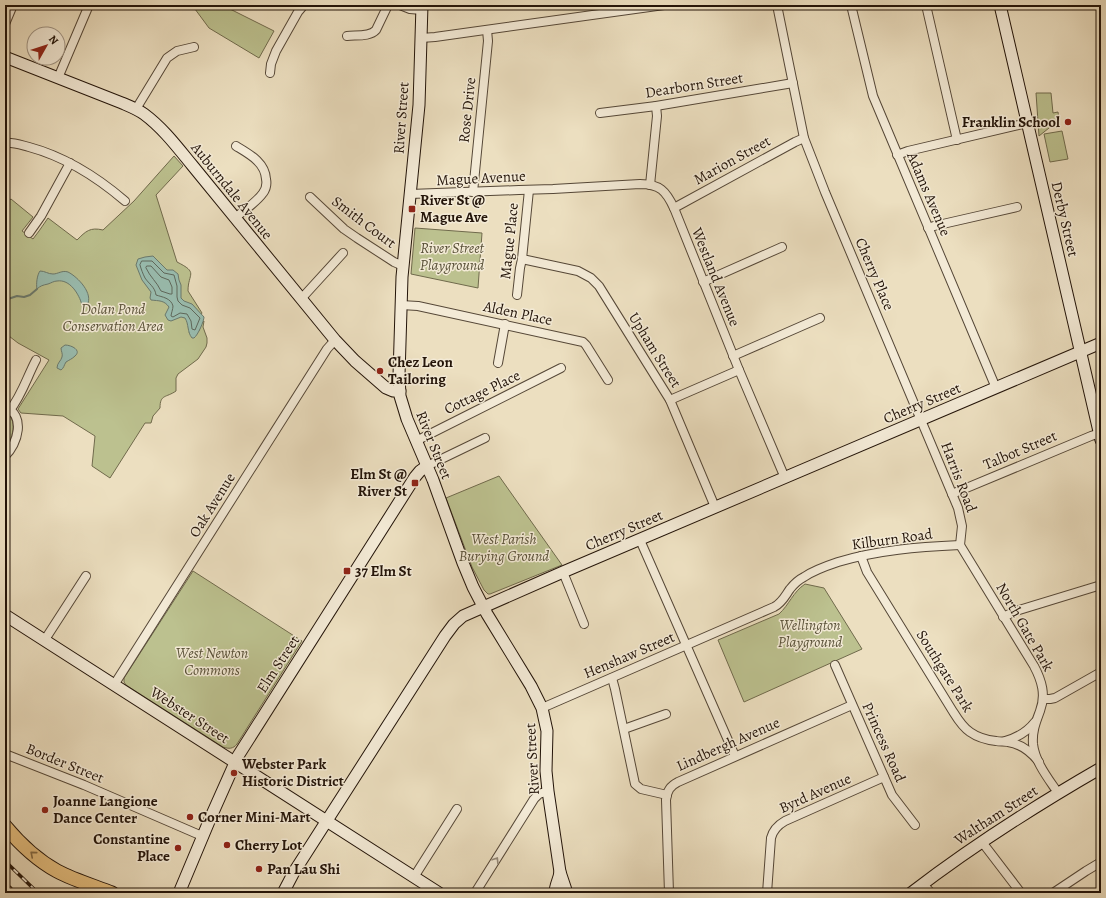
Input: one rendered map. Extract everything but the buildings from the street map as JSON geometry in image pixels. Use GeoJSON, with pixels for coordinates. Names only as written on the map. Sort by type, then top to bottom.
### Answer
{"type":"FeatureCollection","features":[{"type":"Feature","properties":{"kind":"main road"},"geometry":{"type":"LineString","coordinates":[[5,826],[30,852],[51,868],[112,893]]}},
{"type":"Feature","properties":{"kind":"street"},"geometry":{"type":"LineString","coordinates":[[5,24],[13,5]]}},
{"type":"Feature","properties":{"kind":"street"},"geometry":{"type":"LineString","coordinates":[[58,78],[89,5]]}},
{"type":"Feature","properties":{"kind":"street"},"geometry":{"type":"LineString","coordinates":[[270,73],[271,64],[276,51],[298,12],[304,5]]}},
{"type":"Feature","properties":{"kind":"street"},"geometry":{"type":"LineString","coordinates":[[347,36],[373,33],[376,30],[388,5]]}},
{"type":"Feature","properties":{"kind":"street"},"geometry":{"type":"LineString","coordinates":[[400,5],[410,9],[422,8]]}},
{"type":"Feature","properties":{"kind":"street"},"geometry":{"type":"LineString","coordinates":[[421,38],[435,38],[664,5]]}},
{"type":"Feature","properties":{"kind":"street","name":"Cherry Place"},"geometry":{"type":"LineString","coordinates":[[777,5],[804,138],[825,192],[921,420]]}},
{"type":"Feature","properties":{"kind":"street","name":"Adams Avenue"},"geometry":{"type":"LineString","coordinates":[[851,5],[872,91],[897,155],[996,388]]}},
{"type":"Feature","properties":{"kind":"street"},"geometry":{"type":"LineString","coordinates":[[926,5],[957,140]]}},
{"type":"Feature","properties":{"kind":"street","name":"Derby Street"},"geometry":{"type":"LineString","coordinates":[[1000,5],[1100,436]]}},
{"type":"Feature","properties":{"kind":"street","name":"River Street"},"geometry":{"type":"LineString","coordinates":[[422,8],[419,101],[403,266],[399,367],[400,391],[405,414],[483,607],[531,686],[542,708],[547,731],[546,771],[548,791],[560,872],[567,893]]}},
{"type":"Feature","properties":{"kind":"street","name":"Rose Drive"},"geometry":{"type":"LineString","coordinates":[[473,192],[488,41],[487,30]]}},
{"type":"Feature","properties":{"kind":"street"},"geometry":{"type":"LineString","coordinates":[[136,109],[166,58],[177,51],[194,47]]}},
{"type":"Feature","properties":{"kind":"street","name":"Auburndale Avenue"},"geometry":{"type":"LineString","coordinates":[[5,57],[136,109],[154,123],[173,143],[335,340],[355,361],[386,388],[393,392],[400,391]]}},
{"type":"Feature","properties":{"kind":"street","name":"Dearborn Street"},"geometry":{"type":"LineString","coordinates":[[600,113],[656,106],[793,83]]}},
{"type":"Feature","properties":{"kind":"street"},"geometry":{"type":"LineString","coordinates":[[650,185],[656,106]]}},
{"type":"Feature","properties":{"kind":"street"},"geometry":{"type":"LineString","coordinates":[[897,155],[908,151],[1027,123]]}},
{"type":"Feature","properties":{"kind":"street","name":"Marion Street"},"geometry":{"type":"LineString","coordinates":[[674,208],[804,138]]}},
{"type":"Feature","properties":{"kind":"street"},"geometry":{"type":"LineString","coordinates":[[5,143],[16,143],[37,149],[70,163],[95,178],[125,201]]}},
{"type":"Feature","properties":{"kind":"street"},"geometry":{"type":"LineString","coordinates":[[235,218],[261,196],[264,192],[266,184],[266,172],[260,162],[236,146]]}},
{"type":"Feature","properties":{"kind":"street"},"geometry":{"type":"LineString","coordinates":[[29,233],[41,216],[70,163]]}},
{"type":"Feature","properties":{"kind":"street","name":"Mague Avenue"},"geometry":{"type":"LineString","coordinates":[[410,194],[650,185]]}},
{"type":"Feature","properties":{"kind":"street","name":"Westland Avenue"},"geometry":{"type":"LineString","coordinates":[[650,185],[656,186],[664,192],[674,208],[733,356],[785,478]]}},
{"type":"Feature","properties":{"kind":"street","name":"Mague Place"},"geometry":{"type":"LineString","coordinates":[[517,295],[529,190]]}},
{"type":"Feature","properties":{"kind":"street","name":"Smith Court"},"geometry":{"type":"LineString","coordinates":[[310,198],[344,229],[394,262],[403,266]]}},
{"type":"Feature","properties":{"kind":"street"},"geometry":{"type":"LineString","coordinates":[[928,228],[1018,207]]}},
{"type":"Feature","properties":{"kind":"street"},"geometry":{"type":"LineString","coordinates":[[703,282],[782,247]]}},
{"type":"Feature","properties":{"kind":"street"},"geometry":{"type":"LineString","coordinates":[[301,299],[343,253]]}},
{"type":"Feature","properties":{"kind":"street","name":"Upham Street"},"geometry":{"type":"LineString","coordinates":[[522,259],[578,271],[594,281],[601,289],[670,400],[715,507]]}},
{"type":"Feature","properties":{"kind":"street","name":"Alden Place"},"geometry":{"type":"LineString","coordinates":[[401,305],[418,306],[583,342],[586,344],[608,380]]}},
{"type":"Feature","properties":{"kind":"street"},"geometry":{"type":"LineString","coordinates":[[733,356],[820,318]]}},
{"type":"Feature","properties":{"kind":"street"},"geometry":{"type":"LineString","coordinates":[[498,363],[505,324]]}},
{"type":"Feature","properties":{"kind":"street","name":"Oak Avenue"},"geometry":{"type":"LineString","coordinates":[[114,685],[330,345],[335,340]]}},
{"type":"Feature","properties":{"kind":"street","name":"Cherry Street"},"geometry":{"type":"LineString","coordinates":[[282,893],[449,631],[460,618],[466,614],[563,572],[1101,343]]}},
{"type":"Feature","properties":{"kind":"street"},"geometry":{"type":"LineString","coordinates":[[5,456],[14,445],[18,432],[16,418],[8,408],[21,393],[36,360]]}},
{"type":"Feature","properties":{"kind":"street","name":"Cottage Place"},"geometry":{"type":"LineString","coordinates":[[416,441],[561,368]]}},
{"type":"Feature","properties":{"kind":"street"},"geometry":{"type":"LineString","coordinates":[[670,400],[739,370]]}},
{"type":"Feature","properties":{"kind":"street","name":"Harris Road"},"geometry":{"type":"LineString","coordinates":[[921,420],[960,512],[962,521],[960,545]]}},
{"type":"Feature","properties":{"kind":"street","name":"Talbot Street"},"geometry":{"type":"LineString","coordinates":[[952,494],[1084,438],[1100,436]]}},
{"type":"Feature","properties":{"kind":"street"},"geometry":{"type":"LineString","coordinates":[[427,466],[485,438]]}},
{"type":"Feature","properties":{"kind":"street","name":"Elm Street"},"geometry":{"type":"LineString","coordinates":[[178,893],[235,762],[244,745],[418,474],[427,466]]}},
{"type":"Feature","properties":{"kind":"street","name":"Henshaw Street"},"geometry":{"type":"LineString","coordinates":[[542,708],[686,646],[640,540]]}},
{"type":"Feature","properties":{"kind":"street","name":"Kilburn Road"},"geometry":{"type":"LineString","coordinates":[[686,646],[777,606],[792,585],[806,575],[834,564],[884,551],[960,545]]}},
{"type":"Feature","properties":{"kind":"street","name":"North Gate Park"},"geometry":{"type":"LineString","coordinates":[[960,545],[1038,674],[1043,689],[1043,700],[1033,734],[1034,750],[1039,762],[1058,793]]}},
{"type":"Feature","properties":{"kind":"street","name":"Southgate Park"},"geometry":{"type":"LineString","coordinates":[[861,556],[867,572],[963,726],[969,732],[980,737],[1013,743],[1033,755],[1039,762]]}},
{"type":"Feature","properties":{"kind":"street"},"geometry":{"type":"LineString","coordinates":[[563,572],[584,624]]}},
{"type":"Feature","properties":{"kind":"street"},"geometry":{"type":"LineString","coordinates":[[44,640],[86,576]]}},
{"type":"Feature","properties":{"kind":"street"},"geometry":{"type":"LineString","coordinates":[[1003,616],[1101,585]]}},
{"type":"Feature","properties":{"kind":"street","name":"Webster Street"},"geometry":{"type":"LineString","coordinates":[[5,617],[44,640],[439,893]]}},
{"type":"Feature","properties":{"kind":"street"},"geometry":{"type":"LineString","coordinates":[[686,646],[735,756]]}},
{"type":"Feature","properties":{"kind":"street","name":"Princess Road"},"geometry":{"type":"LineString","coordinates":[[835,666],[893,797],[914,826]]}},
{"type":"Feature","properties":{"kind":"street"},"geometry":{"type":"LineString","coordinates":[[1043,700],[1055,698],[1101,672]]}},
{"type":"Feature","properties":{"kind":"street"},"geometry":{"type":"LineString","coordinates":[[612,678],[635,784],[645,791],[667,794],[669,893]]}},
{"type":"Feature","properties":{"kind":"street","name":"Lindbergh Avenue"},"geometry":{"type":"LineString","coordinates":[[667,794],[675,783],[852,705]]}},
{"type":"Feature","properties":{"kind":"street"},"geometry":{"type":"LineString","coordinates":[[624,729],[666,714]]}},
{"type":"Feature","properties":{"kind":"street"},"geometry":{"type":"LineString","coordinates":[[1005,741],[1014,738],[1036,721]]}},
{"type":"Feature","properties":{"kind":"street","name":"Border Street"},"geometry":{"type":"LineString","coordinates":[[5,754],[84,785],[202,836]]}},
{"type":"Feature","properties":{"kind":"street","name":"Waltham Street"},"geometry":{"type":"LineString","coordinates":[[911,893],[982,842],[1058,793],[1101,768]]}},
{"type":"Feature","properties":{"kind":"street","name":"Byrd Avenue"},"geometry":{"type":"LineString","coordinates":[[767,893],[771,838],[772,834],[779,825],[884,777]]}},
{"type":"Feature","properties":{"kind":"street"},"geometry":{"type":"LineString","coordinates":[[475,893],[534,799],[539,794],[548,791]]}},
{"type":"Feature","properties":{"kind":"street"},"geometry":{"type":"LineString","coordinates":[[414,877],[457,809]]}},
{"type":"Feature","properties":{"kind":"street"},"geometry":{"type":"LineString","coordinates":[[982,842],[1021,893]]}},
{"type":"Feature","properties":{"kind":"street"},"geometry":{"type":"LineString","coordinates":[[1053,893],[1080,874],[1101,862]]}},
{"type":"Feature","properties":{"kind":"street","name":"River Street"},"geometry":{"type":"LineString","coordinates":[[555,893],[555,886],[560,872]]}},
{"type":"Feature","properties":{"kind":"street"},"geometry":{"type":"LineString","coordinates":[[923,884],[931,893]]}},
{"type":"Feature","properties":{"kind":"green space"},"geometry":{"type":"Polygon","coordinates":[[[192,5],[222,5],[274,31],[259,58],[209,28],[192,5]]]}},
{"type":"Feature","properties":{"kind":"green space"},"geometry":{"type":"Polygon","coordinates":[[[1036,93],[1051,93],[1053,113],[1058,112],[1059,120],[1039,136],[1036,93]]]}},
{"type":"Feature","properties":{"kind":"green space"},"geometry":{"type":"Polygon","coordinates":[[[1062,131],[1068,159],[1050,162],[1044,134],[1062,131]]]}},
{"type":"Feature","properties":{"kind":"green space","name":"Dolan Pond Conservation Area"},"geometry":{"type":"Polygon","coordinates":[[[174,156],[183,166],[156,195],[177,262],[188,269],[191,274],[188,291],[202,313],[189,333],[199,331],[201,324],[204,321],[203,327],[207,338],[207,343],[198,359],[178,374],[176,378],[176,391],[162,398],[160,408],[153,416],[151,423],[145,423],[110,478],[92,466],[95,436],[63,416],[21,413],[18,409],[49,360],[18,343],[5,333],[5,203],[11,199],[33,217],[22,231],[33,239],[48,218],[77,240],[88,230],[103,230],[134,201],[174,156]]]}},
{"type":"Feature","properties":{"kind":"green space","name":"River Street Playground"},"geometry":{"type":"Polygon","coordinates":[[[415,228],[482,233],[478,288],[411,274],[415,228]]]}},
{"type":"Feature","properties":{"kind":"green space"},"geometry":{"type":"Polygon","coordinates":[[[5,411],[12,419],[13,430],[12,436],[5,451],[5,411]]]}},
{"type":"Feature","properties":{"kind":"green space","name":"West Parish Burying Ground"},"geometry":{"type":"Polygon","coordinates":[[[499,476],[562,565],[488,594],[484,590],[472,567],[446,498],[499,476]]]}},
{"type":"Feature","properties":{"kind":"green space","name":"West Newton Commons"},"geometry":{"type":"Polygon","coordinates":[[[193,571],[302,641],[237,744],[231,748],[223,747],[126,685],[124,682],[124,678],[193,571]]]}},
{"type":"Feature","properties":{"kind":"green space","name":"Wellington Playground"},"geometry":{"type":"Polygon","coordinates":[[[805,584],[824,588],[862,649],[744,702],[718,640],[779,614],[797,591],[805,584]]]}},
{"type":"Feature","properties":{"kind":"water"},"geometry":{"type":"Polygon","coordinates":[[[153,256],[167,270],[173,270],[178,274],[181,285],[181,298],[192,304],[204,317],[203,322],[194,338],[190,336],[185,318],[181,317],[171,321],[168,320],[165,315],[169,307],[163,302],[151,300],[150,298],[151,292],[142,280],[136,265],[138,259],[153,256]]]}},
{"type":"Feature","properties":{"kind":"water"},"geometry":{"type":"Polygon","coordinates":[[[40,271],[50,274],[68,272],[72,274],[87,291],[89,301],[87,305],[82,305],[79,296],[66,282],[55,281],[37,289],[37,280],[40,271]]]}},
{"type":"Feature","properties":{"kind":"water"},"geometry":{"type":"Polygon","coordinates":[[[65,345],[73,347],[77,354],[66,362],[61,370],[57,368],[57,366],[62,356],[61,348],[65,345]]]}},
{"type":"Feature","properties":{"kind":"waterway"},"geometry":{"type":"LineString","coordinates":[[5,300],[17,296],[24,297],[30,295],[37,289]]}},
{"type":"Feature","properties":{"kind":"railway"},"geometry":{"type":"LineString","coordinates":[[5,861],[38,893]]}},
{"type":"Feature","properties":{"kind":"place","name":"Franklin School"},"geometry":{"type":"Point","coordinates":[1068,122]}},
{"type":"Feature","properties":{"kind":"place","name":"River St @ Mague Ave"},"geometry":{"type":"Point","coordinates":[412,209]}},
{"type":"Feature","properties":{"kind":"place","name":"Chez Leon Tailoring"},"geometry":{"type":"Point","coordinates":[380,371]}},
{"type":"Feature","properties":{"kind":"place","name":"Elm St @ River St"},"geometry":{"type":"Point","coordinates":[415,483]}},
{"type":"Feature","properties":{"kind":"place","name":"37 Elm St"},"geometry":{"type":"Point","coordinates":[347,571]}},
{"type":"Feature","properties":{"kind":"place","name":"Webster Park Historic District"},"geometry":{"type":"Point","coordinates":[234,773]}},
{"type":"Feature","properties":{"kind":"place","name":"Joanne Langione Dance Center"},"geometry":{"type":"Point","coordinates":[45,810]}},
{"type":"Feature","properties":{"kind":"place","name":"Corner Mini-Mart"},"geometry":{"type":"Point","coordinates":[190,817]}},
{"type":"Feature","properties":{"kind":"place","name":"Cherry Lot"},"geometry":{"type":"Point","coordinates":[227,845]}},
{"type":"Feature","properties":{"kind":"place","name":"Constantine Place"},"geometry":{"type":"Point","coordinates":[178,848]}},
{"type":"Feature","properties":{"kind":"place","name":"Pan Lau Shi"},"geometry":{"type":"Point","coordinates":[259,869]}}]}
